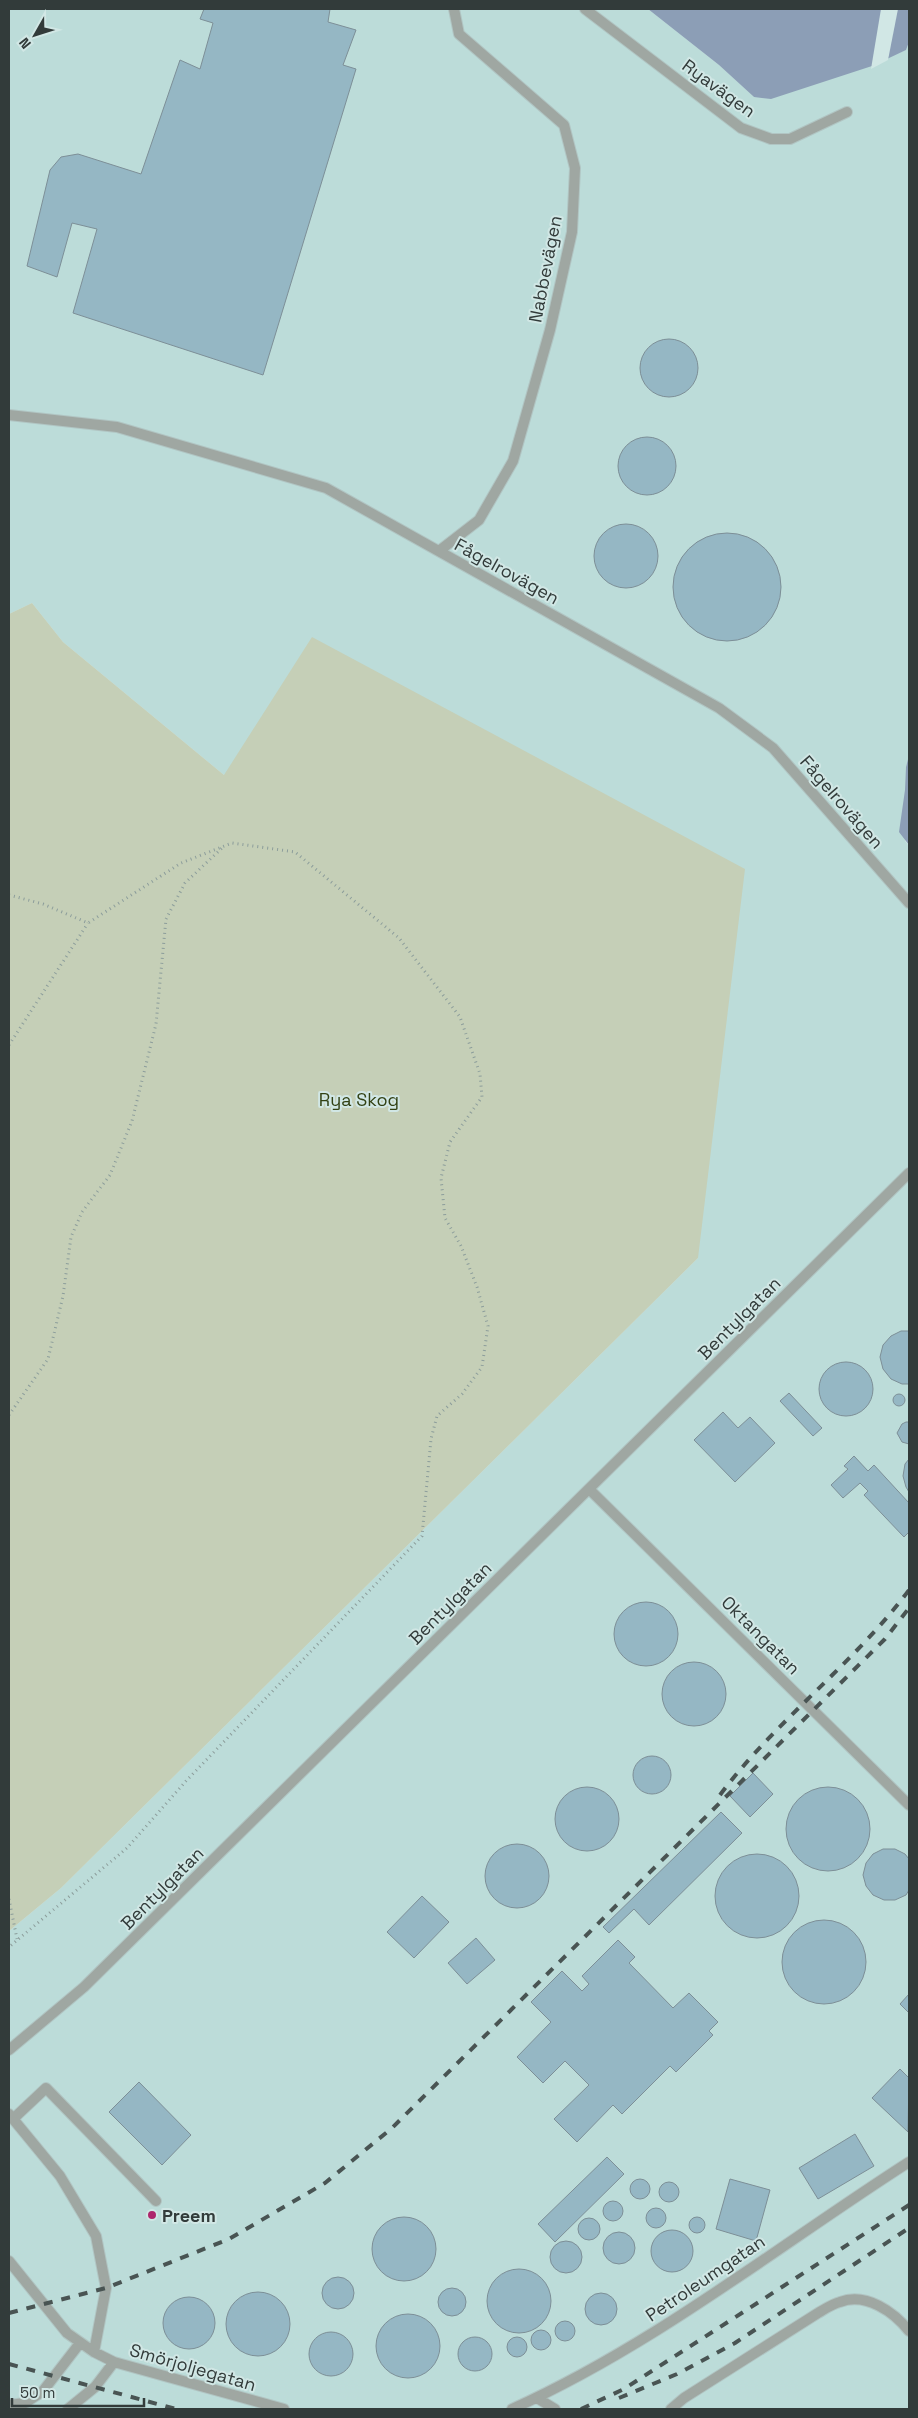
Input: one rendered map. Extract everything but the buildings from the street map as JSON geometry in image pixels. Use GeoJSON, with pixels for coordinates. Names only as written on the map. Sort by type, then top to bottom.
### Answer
{"type":"FeatureCollection","features":[{"type":"Feature","properties":{"kind":"lane","name":"Nabbevägen"},"geometry":{"type":"LineString","coordinates":[[439,552],[479,520],[513,461],[550,330],[572,232],[574,168],[564,124],[459,34],[454,9]]}},
{"type":"Feature","properties":{"kind":"lane","name":"Ryavägen"},"geometry":{"type":"LineString","coordinates":[[585,9],[741,128],[771,138],[790,139],[847,112]]}},
{"type":"Feature","properties":{"kind":"lane","name":"Fågelrovägen"},"geometry":{"type":"LineString","coordinates":[[9,415],[117,427],[326,488],[719,708],[752,731],[773,748],[909,903]]}},
{"type":"Feature","properties":{"kind":"lane","name":"Bentylgatan"},"geometry":{"type":"LineString","coordinates":[[9,2050],[84,1987],[909,1173]]}},
{"type":"Feature","properties":{"kind":"lane","name":"Oktangatan"},"geometry":{"type":"LineString","coordinates":[[589,1489],[909,1805]]}},
{"type":"Feature","properties":{"kind":"lane"},"geometry":{"type":"LineString","coordinates":[[9,2261],[67,2333],[94,2352],[106,2288],[96,2236],[60,2176],[11,2116],[46,2088],[156,2201]]}},
{"type":"Feature","properties":{"kind":"lane","name":"Petroleumgatan"},"geometry":{"type":"LineString","coordinates":[[512,2409],[537,2398],[643,2339],[909,2162]]}},
{"type":"Feature","properties":{"kind":"lane"},"geometry":{"type":"LineString","coordinates":[[671,2409],[684,2398],[840,2301],[870,2302],[884,2308],[901,2320],[909,2331]]}},
{"type":"Feature","properties":{"kind":"lane"},"geometry":{"type":"LineString","coordinates":[[9,2405],[25,2403],[43,2391],[80,2343]]}},
{"type":"Feature","properties":{"kind":"lane","name":"Smörjoljegatan"},"geometry":{"type":"LineString","coordinates":[[94,2352],[114,2362],[284,2409]]}},
{"type":"Feature","properties":{"kind":"lane"},"geometry":{"type":"LineString","coordinates":[[68,2409],[95,2387],[114,2362]]}},
{"type":"Feature","properties":{"kind":"lane"},"geometry":{"type":"LineString","coordinates":[[537,2398],[555,2409]]}},
{"type":"Feature","properties":{"kind":"path"},"geometry":{"type":"LineString","coordinates":[[9,1044],[88,923],[181,863],[232,843],[295,852],[399,938],[460,1017],[480,1074],[482,1097],[450,1142],[441,1178],[445,1218],[461,1246],[477,1287],[488,1326],[482,1367],[462,1394],[437,1416],[431,1439],[422,1536],[186,1781],[127,1848],[9,1947]]}},
{"type":"Feature","properties":{"kind":"path"},"geometry":{"type":"LineString","coordinates":[[9,1415],[48,1359],[63,1296],[71,1238],[82,1212],[110,1175],[132,1121],[156,1024],[166,919],[185,883],[224,846]]}},
{"type":"Feature","properties":{"kind":"path"},"geometry":{"type":"LineString","coordinates":[[9,895],[43,904],[88,923]]}},
{"type":"Feature","properties":{"kind":"path"},"geometry":{"type":"LineString","coordinates":[[9,1899],[18,1940]]}},
{"type":"Feature","properties":{"kind":"shaded area"},"geometry":{"type":"Polygon","coordinates":[[[9,9],[648,9],[719,65],[754,97],[889,57],[906,50],[909,42],[909,755],[906,767],[905,841],[909,846],[909,2409],[9,2409],[9,1931],[61,1888],[698,1258],[224,775],[63,642],[32,603],[9,614],[9,9]]]}},
{"type":"Feature","properties":{"kind":"shaded area"},"geometry":{"type":"Polygon","coordinates":[[[648,9],[909,9],[909,42],[906,50],[872,66],[771,99],[754,97],[719,65],[648,9]]]}},
{"type":"Feature","properties":{"kind":"shaded area"},"geometry":{"type":"Polygon","coordinates":[[[909,755],[909,845],[899,832],[909,755]]]}},
{"type":"Feature","properties":{"kind":"green space","name":"Rya Skog"},"geometry":{"type":"Polygon","coordinates":[[[32,603],[63,642],[224,775],[312,637],[745,869],[698,1258],[61,1888],[9,1931],[9,614],[32,603]]]}},
{"type":"Feature","properties":{"kind":"pier"},"geometry":{"type":"Polygon","coordinates":[[[881,9],[898,9],[888,60],[871,69],[881,9]]]}},
{"type":"Feature","properties":{"kind":"railway"},"geometry":{"type":"LineString","coordinates":[[720,1795],[765,1742],[864,1643],[909,1590]]}},
{"type":"Feature","properties":{"kind":"railway"},"geometry":{"type":"LineString","coordinates":[[9,2313],[106,2288],[229,2239],[325,2183],[392,2128],[885,1639],[909,1608]]}},
{"type":"Feature","properties":{"kind":"railway"},"geometry":{"type":"LineString","coordinates":[[581,2409],[624,2389],[909,2205]]}},
{"type":"Feature","properties":{"kind":"railway"},"geometry":{"type":"LineString","coordinates":[[619,2398],[677,2374],[735,2343],[909,2228]]}},
{"type":"Feature","properties":{"kind":"railway"},"geometry":{"type":"LineString","coordinates":[[9,2364],[176,2409]]}},
{"type":"Feature","properties":{"kind":"place","name":"Preem"},"geometry":{"type":"Point","coordinates":[152,2215]}}]}
